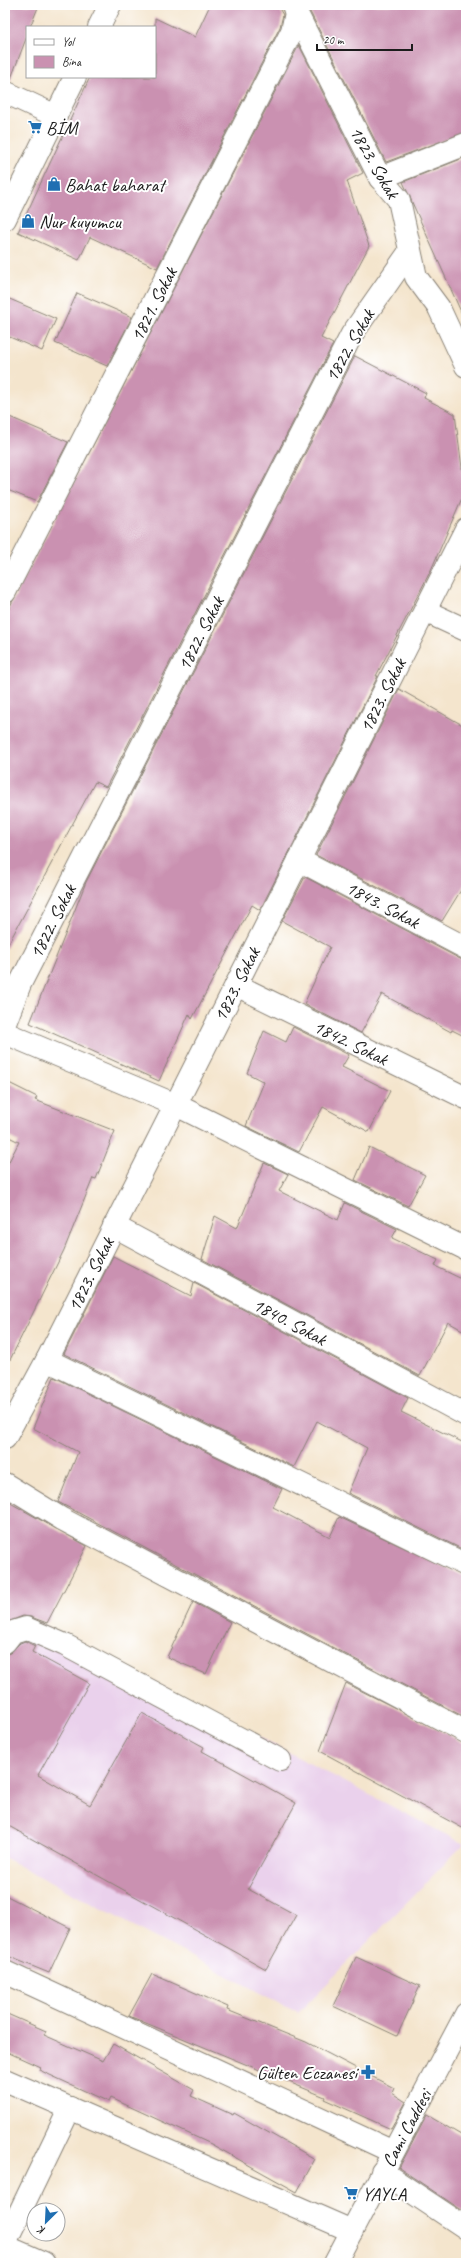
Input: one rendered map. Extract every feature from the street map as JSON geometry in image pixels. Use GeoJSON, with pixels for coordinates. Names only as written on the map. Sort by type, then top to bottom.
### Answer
{"type":"FeatureCollection","features":[{"type":"Feature","properties":{"kind":"street"},"geometry":{"type":"LineString","coordinates":[[100,26],[110,5]]}},
{"type":"Feature","properties":{"kind":"street","name":"1823. Sokak"},"geometry":{"type":"LineString","coordinates":[[294,9],[380,178],[399,200],[416,277],[439,308],[466,366]]}},
{"type":"Feature","properties":{"kind":"street","name":"1821. Sokak"},"geometry":{"type":"LineString","coordinates":[[5,592],[292,31],[294,9]]}},
{"type":"Feature","properties":{"kind":"street"},"geometry":{"type":"LineString","coordinates":[[5,219],[75,78]]}},
{"type":"Feature","properties":{"kind":"street"},"geometry":{"type":"LineString","coordinates":[[5,92],[56,116]]}},
{"type":"Feature","properties":{"kind":"street"},"geometry":{"type":"LineString","coordinates":[[380,178],[466,144]]}},
{"type":"Feature","properties":{"kind":"street","name":"1822. Sokak"},"geometry":{"type":"LineString","coordinates":[[5,1023],[20,984],[352,334],[410,251]]}},
{"type":"Feature","properties":{"kind":"street","name":"1823. Sokak"},"geometry":{"type":"LineString","coordinates":[[5,1438],[47,1360],[466,529]]}},
{"type":"Feature","properties":{"kind":"street"},"geometry":{"type":"LineString","coordinates":[[425,611],[466,630]]}},
{"type":"Feature","properties":{"kind":"street","name":"1843. Sokak"},"geometry":{"type":"LineString","coordinates":[[299,860],[466,948]]}},
{"type":"Feature","properties":{"kind":"street","name":"1842. Sokak"},"geometry":{"type":"LineString","coordinates":[[236,985],[466,1098]]}},
{"type":"Feature","properties":{"kind":"street"},"geometry":{"type":"LineString","coordinates":[[5,1032],[176,1105],[466,1249]]}},
{"type":"Feature","properties":{"kind":"street","name":"1840. Sokak"},"geometry":{"type":"LineString","coordinates":[[114,1226],[466,1415]]}},
{"type":"Feature","properties":{"kind":"street"},"geometry":{"type":"LineString","coordinates":[[47,1360],[466,1565]]}},
{"type":"Feature","properties":{"kind":"street"},"geometry":{"type":"LineString","coordinates":[[5,1484],[62,1519],[466,1732]]}},
{"type":"Feature","properties":{"kind":"street"},"geometry":{"type":"LineString","coordinates":[[5,1642],[13,1632],[26,1628],[65,1645],[280,1760]]}},
{"type":"Feature","properties":{"kind":"street"},"geometry":{"type":"LineString","coordinates":[[5,1972],[393,2152]]}},
{"type":"Feature","properties":{"kind":"street","name":"Cami Caddesi"},"geometry":{"type":"LineString","coordinates":[[336,2263],[382,2172],[464,2022]]}},
{"type":"Feature","properties":{"kind":"street"},"geometry":{"type":"LineString","coordinates":[[5,2080],[352,2231]]}},
{"type":"Feature","properties":{"kind":"street"},"geometry":{"type":"LineString","coordinates":[[5,2243],[70,2108]]}},
{"type":"Feature","properties":{"kind":"street"},"geometry":{"type":"LineString","coordinates":[[382,2172],[466,2228]]}},
{"type":"Feature","properties":{"kind":"street"},"geometry":{"type":"LineString","coordinates":[[5,2246],[44,2263]]}},
{"type":"Feature","properties":{"kind":"shaded area"},"geometry":{"type":"Polygon","coordinates":[[[15,1610],[464,1844],[298,2013],[5,1858],[5,1629],[15,1610]]]}},
{"type":"Feature","properties":{"kind":"building"},"geometry":{"type":"Polygon","coordinates":[[[5,5],[39,5],[30,26],[26,26],[26,39],[10,81],[5,80],[5,5]]]}},
{"type":"Feature","properties":{"kind":"building"},"geometry":{"type":"Polygon","coordinates":[[[210,5],[277,5],[283,15],[280,27],[157,268],[90,237],[79,260],[18,232],[90,78],[156,78],[155,18],[195,37],[210,5]]]}},
{"type":"Feature","properties":{"kind":"building"},"geometry":{"type":"Polygon","coordinates":[[[318,5],[466,5],[466,132],[386,162],[309,10],[318,5]]]}},
{"type":"Feature","properties":{"kind":"building"},"geometry":{"type":"Polygon","coordinates":[[[299,45],[363,173],[347,181],[369,246],[321,338],[333,344],[106,787],[95,782],[5,950],[5,616],[299,45]]]}},
{"type":"Feature","properties":{"kind":"building"},"geometry":{"type":"Polygon","coordinates":[[[466,157],[466,323],[403,182],[466,157]]]}},
{"type":"Feature","properties":{"kind":"building"},"geometry":{"type":"Polygon","coordinates":[[[77,293],[132,317],[107,366],[55,343],[77,293]]]}},
{"type":"Feature","properties":{"kind":"building"},"geometry":{"type":"Polygon","coordinates":[[[5,297],[56,319],[42,351],[5,335],[5,297]]]}},
{"type":"Feature","properties":{"kind":"building"},"geometry":{"type":"Polygon","coordinates":[[[355,356],[426,393],[424,398],[455,414],[465,491],[431,570],[376,676],[378,676],[260,910],[252,905],[192,1019],[189,1014],[159,1081],[30,1023],[86,882],[355,356]]]}},
{"type":"Feature","properties":{"kind":"building"},"geometry":{"type":"Polygon","coordinates":[[[5,415],[68,442],[37,502],[5,489],[5,415]]]}},
{"type":"Feature","properties":{"kind":"building"},"geometry":{"type":"Polygon","coordinates":[[[399,689],[466,727],[466,882],[442,921],[316,855],[399,689]]]}},
{"type":"Feature","properties":{"kind":"building"},"geometry":{"type":"Polygon","coordinates":[[[305,877],[466,962],[466,1037],[452,1030],[451,1032],[382,994],[361,1033],[304,1004],[330,947],[282,921],[305,877]]]}},
{"type":"Feature","properties":{"kind":"building"},"geometry":{"type":"Polygon","coordinates":[[[293,1027],[349,1055],[342,1067],[390,1091],[369,1132],[323,1107],[299,1152],[246,1126],[264,1082],[247,1073],[264,1031],[286,1042],[293,1027]]]}},
{"type":"Feature","properties":{"kind":"building"},"geometry":{"type":"Polygon","coordinates":[[[5,1081],[37,1097],[35,1100],[115,1131],[96,1179],[93,1178],[64,1250],[5,1370],[5,1169],[19,1142],[5,1135],[5,1081]]]}},
{"type":"Feature","properties":{"kind":"building"},"geometry":{"type":"Polygon","coordinates":[[[369,1147],[425,1175],[408,1206],[355,1180],[369,1147]]]}},
{"type":"Feature","properties":{"kind":"building"},"geometry":{"type":"Polygon","coordinates":[[[264,1163],[288,1174],[279,1191],[338,1220],[345,1203],[397,1229],[392,1238],[438,1260],[435,1266],[466,1281],[466,1332],[448,1322],[420,1376],[202,1259],[215,1216],[237,1228],[264,1163]]]}},
{"type":"Feature","properties":{"kind":"building"},"geometry":{"type":"Polygon","coordinates":[[[113,1256],[191,1296],[194,1283],[408,1398],[401,1412],[466,1444],[466,1551],[348,1493],[367,1448],[317,1421],[294,1467],[64,1354],[113,1256]]]}},
{"type":"Feature","properties":{"kind":"building"},"geometry":{"type":"Polygon","coordinates":[[[54,1377],[282,1489],[273,1507],[330,1537],[339,1517],[466,1577],[466,1718],[58,1502],[78,1452],[33,1428],[54,1377]]]}},
{"type":"Feature","properties":{"kind":"building"},"geometry":{"type":"Polygon","coordinates":[[[5,1500],[87,1546],[47,1623],[31,1617],[23,1616],[5,1623],[5,1500]]]}},
{"type":"Feature","properties":{"kind":"building"},"geometry":{"type":"Polygon","coordinates":[[[193,1602],[230,1622],[206,1674],[167,1657],[193,1602]]]}},
{"type":"Feature","properties":{"kind":"building"},"geometry":{"type":"Polygon","coordinates":[[[25,1641],[35,1646],[32,1652],[89,1683],[38,1775],[90,1805],[142,1713],[204,1747],[202,1751],[296,1803],[248,1889],[296,1915],[266,1969],[5,1824],[5,1654],[10,1653],[20,1643],[25,1641]]]}},
{"type":"Feature","properties":{"kind":"building"},"geometry":{"type":"Polygon","coordinates":[[[346,1683],[466,1744],[466,1830],[320,1751],[346,1683]]]}},
{"type":"Feature","properties":{"kind":"building"},"geometry":{"type":"Polygon","coordinates":[[[5,1895],[70,1928],[49,1973],[5,1955],[5,1895]]]}},
{"type":"Feature","properties":{"kind":"building"},"geometry":{"type":"Polygon","coordinates":[[[356,1957],[420,1986],[397,2036],[333,2006],[356,1957]]]}},
{"type":"Feature","properties":{"kind":"building"},"geometry":{"type":"Polygon","coordinates":[[[152,1974],[228,2007],[227,2010],[306,2042],[394,2088],[392,2093],[406,2102],[391,2129],[324,2099],[325,2097],[129,2016],[152,1974]]]}},
{"type":"Feature","properties":{"kind":"building"},"geometry":{"type":"Polygon","coordinates":[[[5,2013],[46,2031],[44,2035],[103,2061],[113,2044],[194,2090],[191,2096],[233,2115],[234,2113],[315,2159],[297,2192],[211,2144],[111,2098],[109,2102],[39,2070],[40,2067],[5,2051],[5,2013]]]}},
{"type":"Feature","properties":{"kind":"building"},"geometry":{"type":"Polygon","coordinates":[[[427,2115],[466,2138],[466,2213],[399,2168],[427,2115]]]}},
{"type":"Feature","properties":{"kind":"place","name":"BİM"},"geometry":{"type":"Point","coordinates":[35,127]}},
{"type":"Feature","properties":{"kind":"place","name":"Bahat baharat"},"geometry":{"type":"Point","coordinates":[54,184]}},
{"type":"Feature","properties":{"kind":"place","name":"Nur kuyumcu"},"geometry":{"type":"Point","coordinates":[28,221]}},
{"type":"Feature","properties":{"kind":"place","name":"Gülten Eczanesi"},"geometry":{"type":"Point","coordinates":[368,2072]}},
{"type":"Feature","properties":{"kind":"place","name":"YAYLA"},"geometry":{"type":"Point","coordinates":[351,2193]}}]}
